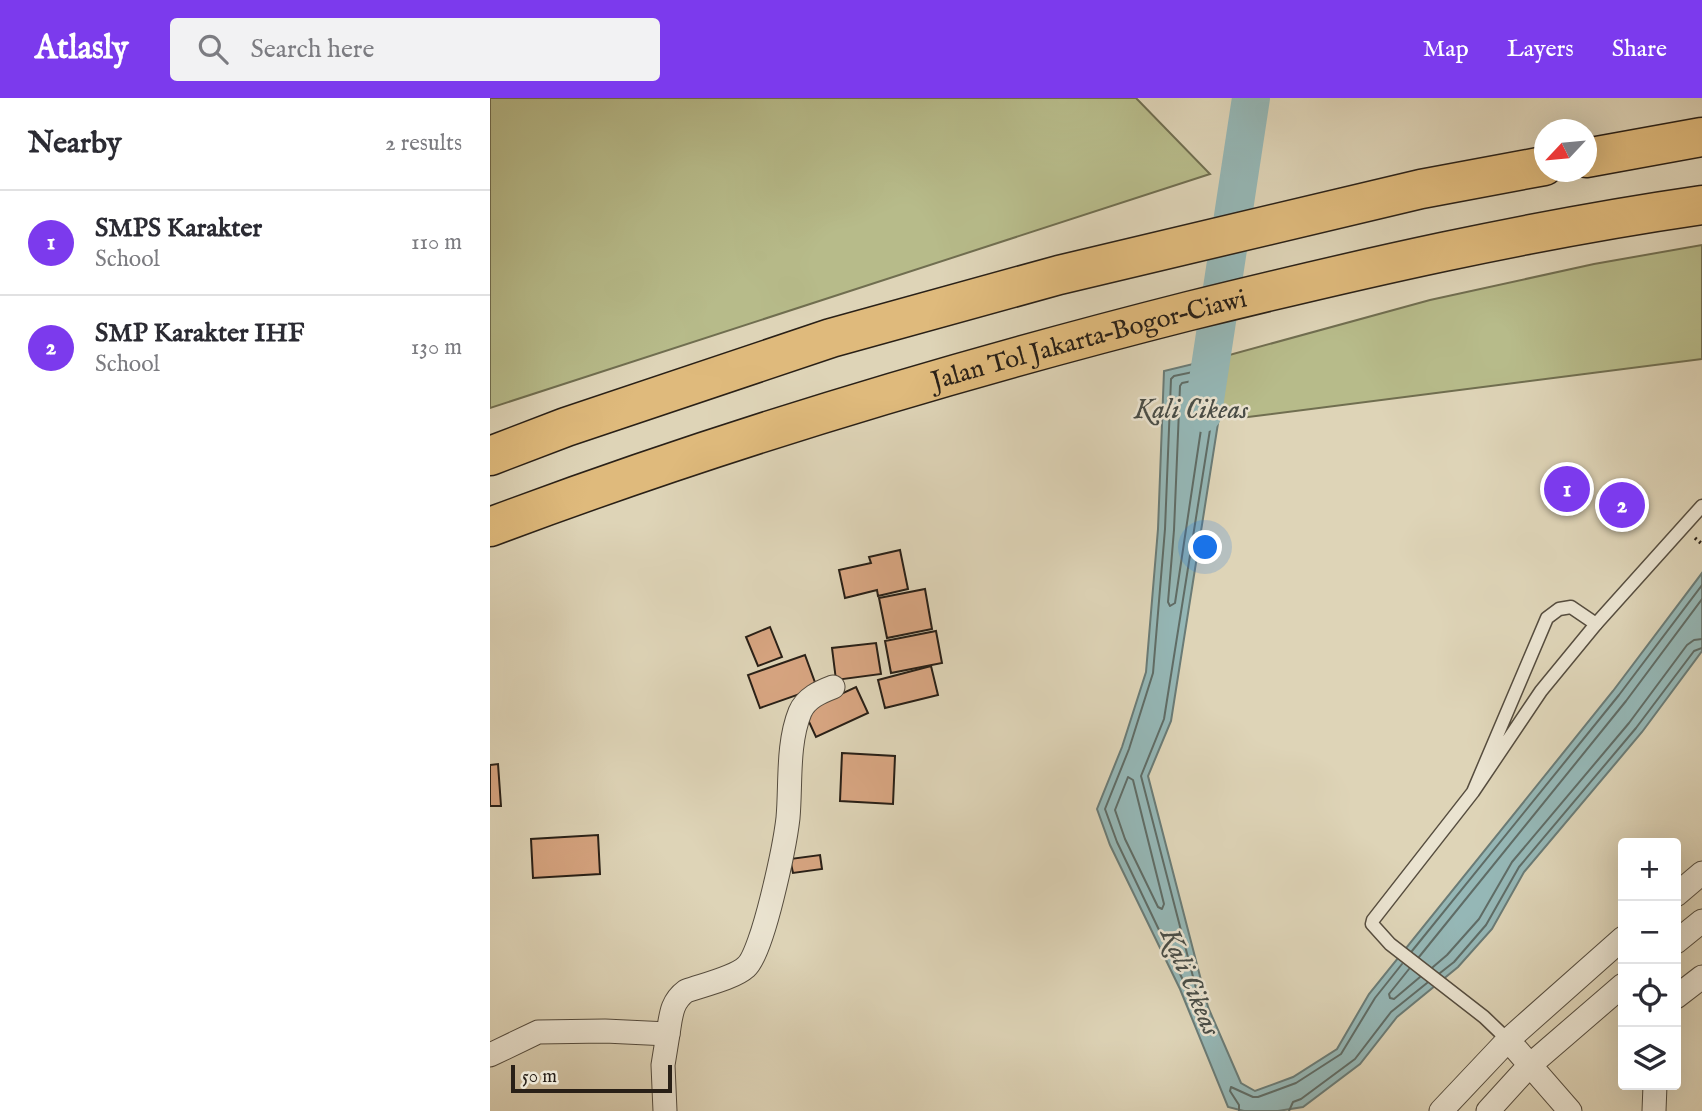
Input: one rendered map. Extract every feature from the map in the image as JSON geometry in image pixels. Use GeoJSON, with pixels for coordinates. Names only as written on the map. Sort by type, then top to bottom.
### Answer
{"type":"FeatureCollection","features":[{"type":"Feature","properties":{"kind":"highway"},"geometry":{"type":"LineString","coordinates":[[1597,156],[1702,138]]}},
{"type":"Feature","properties":{"kind":"highway"},"geometry":{"type":"LineString","coordinates":[[490,456],[566,427],[831,338],[1059,275],[1421,190],[1534,168]]}},
{"type":"Feature","properties":{"kind":"highway","name":"Jalan Tol Jakarta–Bogor–Ciawi"},"geometry":{"type":"LineString","coordinates":[[490,527],[567,498],[802,419],[1051,346],[1432,252],[1702,205]]}},
{"type":"Feature","properties":{"kind":"street"},"geometry":{"type":"LineString","coordinates":[[665,1111],[663,1065],[673,1005],[686,991],[738,972],[747,967],[754,957],[765,923],[788,821],[794,738],[800,710],[814,695],[833,687]]}},
{"type":"Feature","properties":{"kind":"street"},"geometry":{"type":"LineString","coordinates":[[1681,891],[1702,873]]}},
{"type":"Feature","properties":{"kind":"street"},"geometry":{"type":"LineString","coordinates":[[1681,938],[1702,920]]}},
{"type":"Feature","properties":{"kind":"street"},"geometry":{"type":"LineString","coordinates":[[1441,1111],[1508,1040],[1618,949]]}},
{"type":"Feature","properties":{"kind":"street"},"geometry":{"type":"LineString","coordinates":[[1681,993],[1702,977]]}},
{"type":"Feature","properties":{"kind":"street"},"geometry":{"type":"LineString","coordinates":[[1488,1111],[1529,1066],[1618,989]]}},
{"type":"Feature","properties":{"kind":"street"},"geometry":{"type":"LineString","coordinates":[[490,1055],[538,1032],[668,1034]]}},
{"type":"Feature","properties":{"kind":"street"},"geometry":{"type":"LineString","coordinates":[[1508,1040],[1570,1111]]}},
{"type":"Feature","properties":{"kind":"street"},"geometry":{"type":"LineString","coordinates":[[1654,1111],[1655,1090]]}},
{"type":"Feature","properties":{"kind":"lane"},"geometry":{"type":"LineString","coordinates":[[1508,1040],[1484,1017],[1390,944],[1373,928],[1373,920],[1473,792],[1541,691],[1596,624],[1702,506]]}},
{"type":"Feature","properties":{"kind":"lane"},"geometry":{"type":"LineString","coordinates":[[1596,624],[1688,531]]}},
{"type":"Feature","properties":{"kind":"lane"},"geometry":{"type":"LineString","coordinates":[[1473,792],[1547,618],[1559,608],[1571,607],[1596,624]]}},
{"type":"Feature","properties":{"kind":"green space"},"geometry":{"type":"Polygon","coordinates":[[[490,98],[1136,98],[1210,174],[490,408],[490,98]]]}},
{"type":"Feature","properties":{"kind":"green space"},"geometry":{"type":"Polygon","coordinates":[[[1702,245],[1702,359],[1240,418],[1219,417],[1222,357],[1430,300],[1594,264],[1702,245]]]}},
{"type":"Feature","properties":{"kind":"water"},"geometry":{"type":"Polygon","coordinates":[[[1222,357],[1219,417],[1171,721],[1148,776],[1208,1007],[1241,1083],[1255,1091],[1293,1077],[1337,1049],[1369,994],[1613,691],[1702,573],[1702,651],[1642,732],[1524,872],[1492,929],[1458,967],[1397,1017],[1360,1064],[1303,1107],[1278,1111],[1244,1111],[1228,1107],[1180,989],[1110,845],[1097,809],[1122,747],[1146,672],[1158,529],[1164,371],[1222,357]]]}},
{"type":"Feature","properties":{"kind":"building"},"geometry":{"type":"Polygon","coordinates":[[[900,550],[908,589],[878,596],[877,590],[845,598],[839,570],[871,563],[869,557],[900,550]]]}},
{"type":"Feature","properties":{"kind":"building"},"geometry":{"type":"Polygon","coordinates":[[[925,589],[932,629],[887,638],[879,598],[925,589]]]}},
{"type":"Feature","properties":{"kind":"building"},"geometry":{"type":"Polygon","coordinates":[[[770,627],[782,657],[758,666],[746,637],[770,627]]]}},
{"type":"Feature","properties":{"kind":"building"},"geometry":{"type":"Polygon","coordinates":[[[936,631],[942,663],[891,673],[885,641],[936,631]]]}},
{"type":"Feature","properties":{"kind":"building"},"geometry":{"type":"Polygon","coordinates":[[[876,643],[881,674],[836,680],[832,648],[876,643]]]}},
{"type":"Feature","properties":{"kind":"building"},"geometry":{"type":"Polygon","coordinates":[[[805,655],[817,688],[760,708],[748,675],[805,655]]]}},
{"type":"Feature","properties":{"kind":"building"},"geometry":{"type":"Polygon","coordinates":[[[931,666],[938,695],[885,708],[878,680],[931,666]]]}},
{"type":"Feature","properties":{"kind":"building"},"geometry":{"type":"Polygon","coordinates":[[[856,687],[868,713],[816,737],[804,711],[856,687]]]}},
{"type":"Feature","properties":{"kind":"building"},"geometry":{"type":"Polygon","coordinates":[[[842,753],[895,756],[893,804],[840,801],[842,753]]]}},
{"type":"Feature","properties":{"kind":"building"},"geometry":{"type":"Polygon","coordinates":[[[498,764],[501,806],[490,806],[490,765],[498,764]]]}},
{"type":"Feature","properties":{"kind":"building"},"geometry":{"type":"Polygon","coordinates":[[[598,835],[600,874],[533,878],[531,839],[598,835]]]}},
{"type":"Feature","properties":{"kind":"building"},"geometry":{"type":"Polygon","coordinates":[[[820,855],[822,869],[793,873],[790,859],[820,855]]]}},
{"type":"Feature","properties":{"kind":"waterway","name":"Kali Cikeas"},"geometry":{"type":"LineString","coordinates":[[1203,413],[1251,98]]}},
{"type":"Feature","properties":{"kind":"place","name":"SMPS Karakter"},"geometry":{"type":"Point","coordinates":[1567,489]}},
{"type":"Feature","properties":{"kind":"place","name":"SMP Karakter IHF"},"geometry":{"type":"Point","coordinates":[1622,505]}}]}
